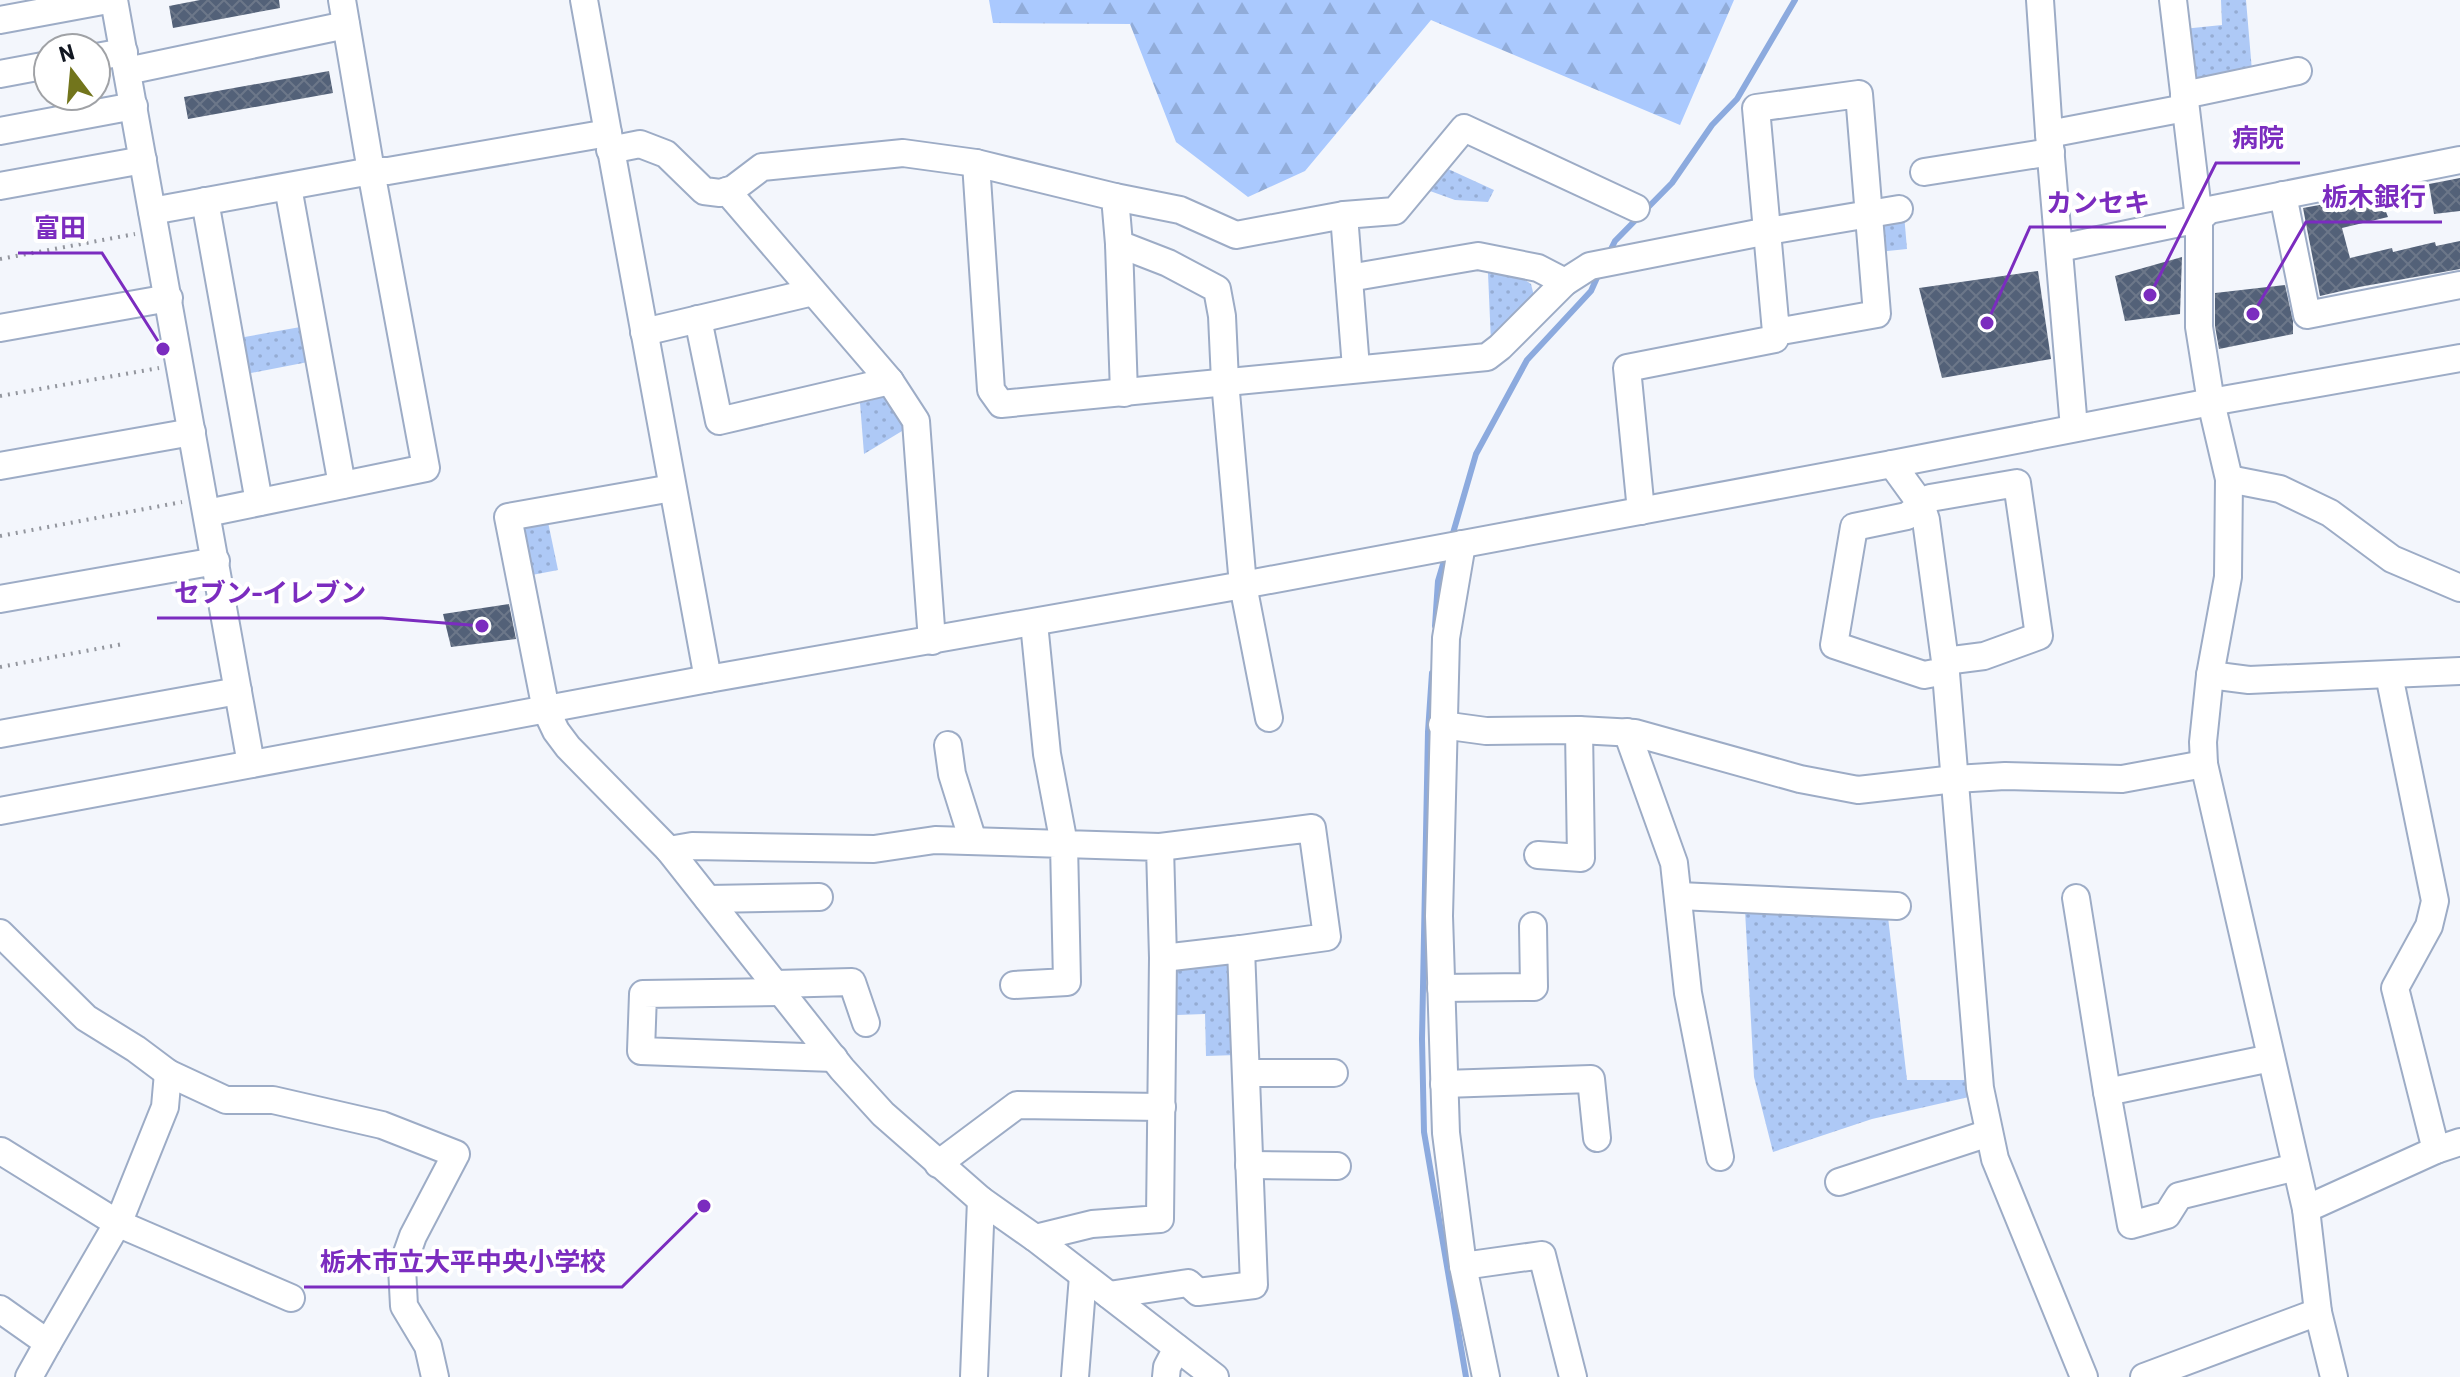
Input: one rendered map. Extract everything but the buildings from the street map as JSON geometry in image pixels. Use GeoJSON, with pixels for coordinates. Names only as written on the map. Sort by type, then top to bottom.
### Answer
{"type":"FeatureCollection","features":[{"type":"Feature","properties":{"kind":"street"},"geometry":{"type":"LineString","coordinates":[[0,20],[111,0],[134,106],[251,764]]}},
{"type":"Feature","properties":{"kind":"street"},"geometry":{"type":"LineString","coordinates":[[584,0],[708,679]]}},
{"type":"Feature","properties":{"kind":"street"},"geometry":{"type":"LineString","coordinates":[[2040,0],[2074,428]]}},
{"type":"Feature","properties":{"kind":"street"},"geometry":{"type":"LineString","coordinates":[[2173,0],[2199,219],[2199,327],[2211,402],[2229,479],[2228,577],[2210,675],[2203,742],[2204,764],[2306,1209],[2318,1312],[2334,1377]]}},
{"type":"Feature","properties":{"kind":"street"},"geometry":{"type":"LineString","coordinates":[[112,59],[125,61],[344,13],[426,468],[259,502],[206,505]]}},
{"type":"Feature","properties":{"kind":"street"},"geometry":{"type":"LineString","coordinates":[[0,74],[32,68]]}},
{"type":"Feature","properties":{"kind":"street"},"geometry":{"type":"LineString","coordinates":[[1924,172],[2050,143],[2184,101],[2298,71]]}},
{"type":"Feature","properties":{"kind":"street"},"geometry":{"type":"LineString","coordinates":[[1641,511],[1627,368],[1775,339],[1756,108],[1859,94],[1877,314],[1776,332]]}},
{"type":"Feature","properties":{"kind":"street"},"geometry":{"type":"LineString","coordinates":[[0,131],[134,106]]}},
{"type":"Feature","properties":{"kind":"street"},"geometry":{"type":"LineString","coordinates":[[154,221],[205,201],[371,171],[609,142],[640,144],[666,154],[704,191],[720,193],[733,189],[762,167],[903,153],[976,163],[1180,210],[1236,235],[1344,215],[1395,211],[1464,128],[1636,208]]}},
{"type":"Feature","properties":{"kind":"street"},"geometry":{"type":"LineString","coordinates":[[0,186],[143,160]]}},
{"type":"Feature","properties":{"kind":"street"},"geometry":{"type":"LineString","coordinates":[[2060,248],[2199,219],[2209,210],[2460,160]]}},
{"type":"Feature","properties":{"kind":"street"},"geometry":{"type":"LineString","coordinates":[[976,163],[991,390],[1001,404],[1487,357],[1565,282],[1590,266],[1899,209]]}},
{"type":"Feature","properties":{"kind":"street"},"geometry":{"type":"LineString","coordinates":[[288,187],[342,485]]}},
{"type":"Feature","properties":{"kind":"street"},"geometry":{"type":"LineString","coordinates":[[727,191],[890,381],[916,421],[932,641]]}},
{"type":"Feature","properties":{"kind":"street"},"geometry":{"type":"LineString","coordinates":[[2283,195],[2307,315],[2460,285]]}},
{"type":"Feature","properties":{"kind":"street"},"geometry":{"type":"LineString","coordinates":[[1115,197],[1124,393]]}},
{"type":"Feature","properties":{"kind":"street"},"geometry":{"type":"LineString","coordinates":[[205,201],[259,502]]}},
{"type":"Feature","properties":{"kind":"street"},"geometry":{"type":"LineString","coordinates":[[1344,215],[1356,368]]}},
{"type":"Feature","properties":{"kind":"street"},"geometry":{"type":"LineString","coordinates":[[1119,244],[1168,263],[1217,289],[1222,316],[1243,585],[1269,718]]}},
{"type":"Feature","properties":{"kind":"street"},"geometry":{"type":"LineString","coordinates":[[1349,278],[1478,256],[1538,268],[1565,282]]}},
{"type":"Feature","properties":{"kind":"street"},"geometry":{"type":"LineString","coordinates":[[644,332],[813,292]]}},
{"type":"Feature","properties":{"kind":"street"},"geometry":{"type":"LineString","coordinates":[[0,328],[169,298]]}},
{"type":"Feature","properties":{"kind":"street"},"geometry":{"type":"LineString","coordinates":[[698,319],[719,421],[890,381]]}},
{"type":"Feature","properties":{"kind":"street"},"geometry":{"type":"LineString","coordinates":[[0,811],[708,679],[1243,585],[2211,402],[2460,358]]}},
{"type":"Feature","properties":{"kind":"street"},"geometry":{"type":"LineString","coordinates":[[0,466],[192,432]]}},
{"type":"Feature","properties":{"kind":"street"},"geometry":{"type":"LineString","coordinates":[[1892,464],[1921,504],[1926,520],[1945,666],[1980,1088],[1989,1133],[1995,1159],[2084,1377]]}},
{"type":"Feature","properties":{"kind":"street"},"geometry":{"type":"LineString","coordinates":[[2229,479],[2280,489],[2330,513],[2392,559],[2460,588]]}},
{"type":"Feature","properties":{"kind":"street"},"geometry":{"type":"LineString","coordinates":[[2017,483],[2039,636],[1924,675],[1834,645],[1854,527],[1907,516],[1921,504],[1930,498],[2017,483]]}},
{"type":"Feature","properties":{"kind":"street"},"geometry":{"type":"LineString","coordinates":[[672,488],[508,517],[546,710],[556,731],[669,850],[834,1058],[883,1114],[981,1200],[1215,1377]]}},
{"type":"Feature","properties":{"kind":"street"},"geometry":{"type":"LineString","coordinates":[[1462,544],[1446,638],[1438,881],[1441,988],[1446,1133],[1463,1266],[1486,1377]]}},
{"type":"Feature","properties":{"kind":"street"},"geometry":{"type":"LineString","coordinates":[[0,599],[216,561]]}},
{"type":"Feature","properties":{"kind":"street"},"geometry":{"type":"LineString","coordinates":[[1014,985],[1067,982],[1064,844],[1047,754],[1034,623]]}},
{"type":"Feature","properties":{"kind":"street"},"geometry":{"type":"LineString","coordinates":[[2210,675],[2249,680],[2460,671]]}},
{"type":"Feature","properties":{"kind":"street"},"geometry":{"type":"LineString","coordinates":[[2306,1209],[2448,1146],[2395,988],[2429,926],[2435,901],[2389,675]]}},
{"type":"Feature","properties":{"kind":"street"},"geometry":{"type":"LineString","coordinates":[[0,734],[238,691]]}},
{"type":"Feature","properties":{"kind":"street"},"geometry":{"type":"LineString","coordinates":[[1442,725],[1486,731],[1627,732],[1719,754],[1800,779],[1858,790],[2005,776],[2122,779],[2204,764]]}},
{"type":"Feature","properties":{"kind":"street"},"geometry":{"type":"LineString","coordinates":[[1538,855],[1581,858],[1579,730]]}},
{"type":"Feature","properties":{"kind":"street"},"geometry":{"type":"LineString","coordinates":[[1627,732],[1674,863],[1688,993],[1720,1157]]}},
{"type":"Feature","properties":{"kind":"street"},"geometry":{"type":"LineString","coordinates":[[948,745],[952,774],[973,841]]}},
{"type":"Feature","properties":{"kind":"street"},"geometry":{"type":"LineString","coordinates":[[669,850],[692,846],[874,849],[935,840],[1160,847],[1312,828],[1327,937],[1163,958]]}},
{"type":"Feature","properties":{"kind":"street"},"geometry":{"type":"LineString","coordinates":[[1035,1238],[1092,1224],[1160,1219],[1163,958],[1160,847]]}},
{"type":"Feature","properties":{"kind":"street"},"geometry":{"type":"LineString","coordinates":[[1679,896],[1897,906]]}},
{"type":"Feature","properties":{"kind":"street"},"geometry":{"type":"LineString","coordinates":[[708,899],[819,897]]}},
{"type":"Feature","properties":{"kind":"street"},"geometry":{"type":"LineString","coordinates":[[2076,898],[2131,1225],[2167,1215],[2179,1196],[2296,1167]]}},
{"type":"Feature","properties":{"kind":"street"},"geometry":{"type":"LineString","coordinates":[[1441,988],[1534,987],[1533,926]]}},
{"type":"Feature","properties":{"kind":"street"},"geometry":{"type":"LineString","coordinates":[[0,933],[86,1018],[168,1073],[226,1100],[273,1100],[382,1125],[456,1154],[413,1236],[402,1267],[404,1306],[428,1346],[435,1377]]}},
{"type":"Feature","properties":{"kind":"street"},"geometry":{"type":"LineString","coordinates":[[1109,1295],[1188,1283],[1198,1292],[1254,1285],[1241,949]]}},
{"type":"Feature","properties":{"kind":"street"},"geometry":{"type":"LineString","coordinates":[[834,1058],[641,1051],[643,994],[852,982],[866,1023]]}},
{"type":"Feature","properties":{"kind":"street"},"geometry":{"type":"LineString","coordinates":[[2107,1092],[2271,1058]]}},
{"type":"Feature","properties":{"kind":"street"},"geometry":{"type":"LineString","coordinates":[[29,1377],[117,1223],[165,1107],[168,1073]]}},
{"type":"Feature","properties":{"kind":"street"},"geometry":{"type":"LineString","coordinates":[[1246,1073],[1334,1073]]}},
{"type":"Feature","properties":{"kind":"street"},"geometry":{"type":"LineString","coordinates":[[1444,1084],[1591,1079],[1597,1138]]}},
{"type":"Feature","properties":{"kind":"street"},"geometry":{"type":"LineString","coordinates":[[938,1164],[1017,1105],[1162,1107]]}},
{"type":"Feature","properties":{"kind":"street"},"geometry":{"type":"LineString","coordinates":[[1839,1182],[1989,1133]]}},
{"type":"Feature","properties":{"kind":"street"},"geometry":{"type":"LineString","coordinates":[[1,1151],[117,1223],[291,1298]]}},
{"type":"Feature","properties":{"kind":"street"},"geometry":{"type":"LineString","coordinates":[[1249,1165],[1337,1166]]}},
{"type":"Feature","properties":{"kind":"street"},"geometry":{"type":"LineString","coordinates":[[974,1377],[981,1200]]}},
{"type":"Feature","properties":{"kind":"street"},"geometry":{"type":"LineString","coordinates":[[1463,1266],[1542,1255],[1573,1377]]}},
{"type":"Feature","properties":{"kind":"street"},"geometry":{"type":"LineString","coordinates":[[1075,1377],[1083,1276]]}},
{"type":"Feature","properties":{"kind":"street"},"geometry":{"type":"LineString","coordinates":[[0,1309],[48,1343]]}},
{"type":"Feature","properties":{"kind":"street"},"geometry":{"type":"LineString","coordinates":[[2144,1377],[2318,1312]]}},
{"type":"Feature","properties":{"kind":"street"},"geometry":{"type":"LineString","coordinates":[[1166,1377],[1167,1367],[1177,1348]]}},
{"type":"Feature","properties":{"kind":"path"},"geometry":{"type":"LineString","coordinates":[[0,259],[154,221]]}},
{"type":"Feature","properties":{"kind":"path"},"geometry":{"type":"LineString","coordinates":[[0,396],[180,364]]}},
{"type":"Feature","properties":{"kind":"path"},"geometry":{"type":"LineString","coordinates":[[0,536],[206,505]]}},
{"type":"Feature","properties":{"kind":"path"},"geometry":{"type":"LineString","coordinates":[[0,667],[123,644]]}},
{"type":"Feature","properties":{"kind":"shaded area"},"geometry":{"type":"Polygon","coordinates":[[[2221,0],[2246,0],[2252,71],[2202,83],[2186,70],[2183,29],[2222,25],[2221,0]]]}},
{"type":"Feature","properties":{"kind":"shaded area"},"geometry":{"type":"Polygon","coordinates":[[[1446,168],[1494,190],[1488,202],[1455,200],[1430,191],[1446,168]]]}},
{"type":"Feature","properties":{"kind":"shaded area"},"geometry":{"type":"Polygon","coordinates":[[[1904,214],[1907,249],[1878,252],[1876,218],[1904,214]]]}},
{"type":"Feature","properties":{"kind":"shaded area"},"geometry":{"type":"Polygon","coordinates":[[[1488,273],[1519,276],[1531,284],[1534,296],[1491,343],[1488,273]]]}},
{"type":"Feature","properties":{"kind":"shaded area"},"geometry":{"type":"Polygon","coordinates":[[[306,326],[313,361],[246,374],[239,338],[306,326]]]}},
{"type":"Feature","properties":{"kind":"shaded area"},"geometry":{"type":"Polygon","coordinates":[[[892,395],[912,425],[864,454],[860,403],[892,395]]]}},
{"type":"Feature","properties":{"kind":"shaded area"},"geometry":{"type":"Polygon","coordinates":[[[548,522],[558,570],[532,575],[522,527],[548,522]]]}},
{"type":"Feature","properties":{"kind":"shaded area"},"geometry":{"type":"Polygon","coordinates":[[[1745,910],[1888,917],[1907,1080],[1970,1080],[1969,1097],[1872,1119],[1773,1152],[1754,1077],[1745,910]]]}},
{"type":"Feature","properties":{"kind":"shaded area"},"geometry":{"type":"Polygon","coordinates":[[[1234,965],[1237,1055],[1206,1056],[1205,1014],[1177,1015],[1176,967],[1234,965]]]}},
{"type":"Feature","properties":{"kind":"green space"},"geometry":{"type":"Polygon","coordinates":[[[989,0],[1734,0],[1680,125],[1431,20],[1305,171],[1248,197],[1176,142],[1130,24],[993,23],[989,0]]]}},
{"type":"Feature","properties":{"kind":"waterway"},"geometry":{"type":"LineString","coordinates":[[1609,253],[1615,241],[1672,183],[1712,125],[1737,99],[1795,0]]}},
{"type":"Feature","properties":{"kind":"waterway"},"geometry":{"type":"LineString","coordinates":[[1451,540],[1476,454],[1527,360],[1591,291],[1600,271]]}},
{"type":"Feature","properties":{"kind":"waterway"},"geometry":{"type":"LineString","coordinates":[[1435,626],[1438,581],[1446,554]]}},
{"type":"Feature","properties":{"kind":"waterway"},"geometry":{"type":"LineString","coordinates":[[1432,673],[1422,1039],[1424,1132],[1466,1377]]}},
{"type":"Feature","properties":{"kind":"place","name":"病院"},"geometry":{"type":"Point","coordinates":[2150,295]}},
{"type":"Feature","properties":{"kind":"place","name":"栃木銀行"},"geometry":{"type":"Point","coordinates":[2253,314]}},
{"type":"Feature","properties":{"kind":"place","name":"カンセキ"},"geometry":{"type":"Point","coordinates":[1987,323]}},
{"type":"Feature","properties":{"kind":"place","name":"富田"},"geometry":{"type":"Point","coordinates":[163,349]}},
{"type":"Feature","properties":{"kind":"place","name":"セブン-イレブン"},"geometry":{"type":"Point","coordinates":[482,626]}},
{"type":"Feature","properties":{"kind":"place","name":"栃木市立大平中央小学校"},"geometry":{"type":"Point","coordinates":[704,1206]}}]}
